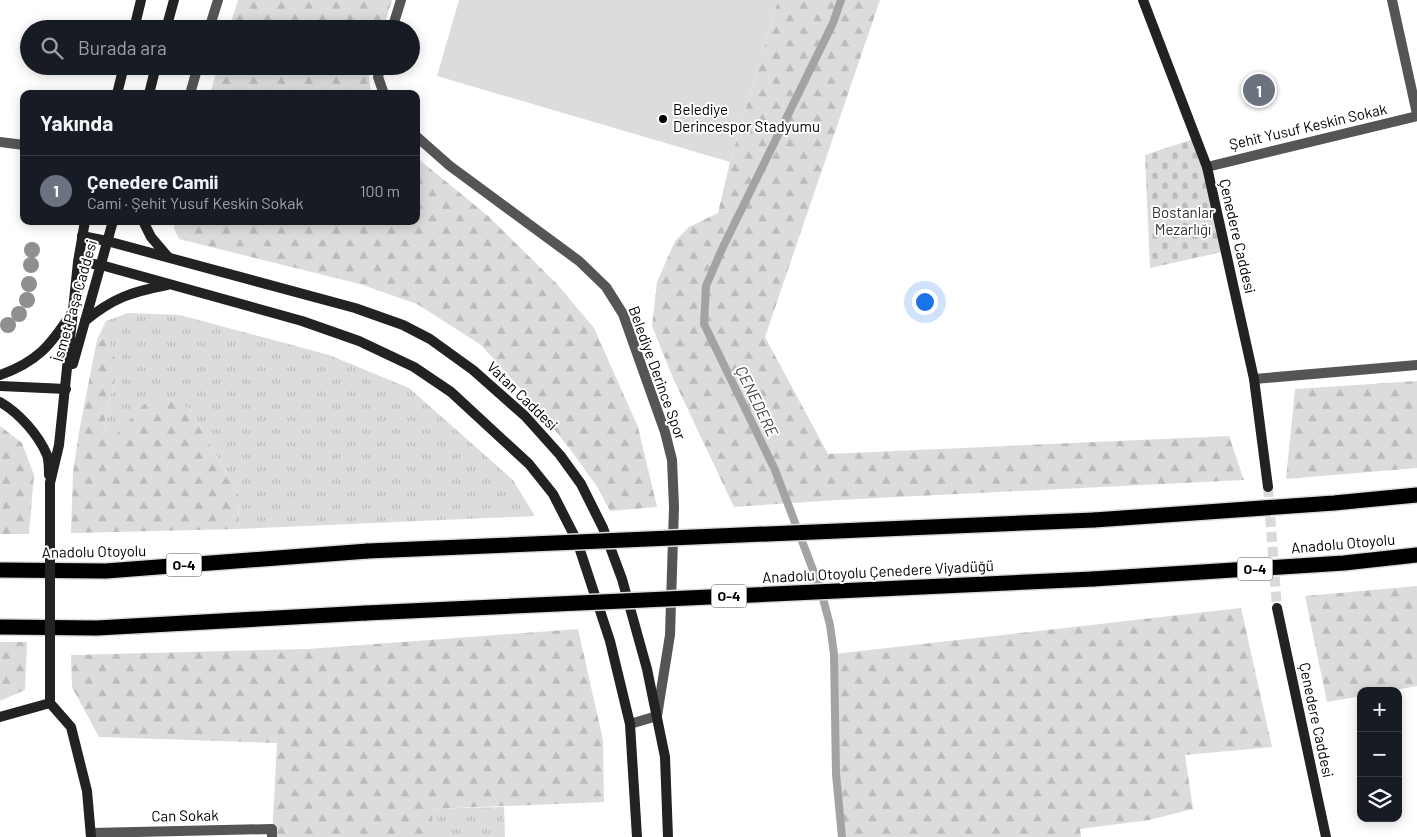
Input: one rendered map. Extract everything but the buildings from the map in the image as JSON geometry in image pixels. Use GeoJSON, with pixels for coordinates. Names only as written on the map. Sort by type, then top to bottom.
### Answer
{"type":"FeatureCollection","features":[{"type":"Feature","properties":{"kind":"highway","name":"Anadolu Otoyolu"},"geometry":{"type":"LineString","coordinates":[[0,570],[106,572],[368,551],[1094,520],[1334,503],[1417,495]]}},
{"type":"Feature","properties":{"kind":"highway","name":"Anadolu Otoyolu"},"geometry":{"type":"LineString","coordinates":[[1093,579],[1344,563],[1417,556]]}},
{"type":"Feature","properties":{"kind":"highway","name":"Anadolu Otoyolu Çenedere Viyadüğü"},"geometry":{"type":"LineString","coordinates":[[0,627],[97,628],[366,613],[1093,579]]}},
{"type":"Feature","properties":{"kind":"main road"},"geometry":{"type":"LineString","coordinates":[[136,20],[141,0]]}},
{"type":"Feature","properties":{"kind":"main road"},"geometry":{"type":"LineString","coordinates":[[168,20],[174,0]]}},
{"type":"Feature","properties":{"kind":"main road","name":"Çenedere Caddesi"},"geometry":{"type":"LineString","coordinates":[[1143,0],[1207,167],[1254,379],[1268,487]]}},
{"type":"Feature","properties":{"kind":"main road"},"geometry":{"type":"LineString","coordinates":[[118,90],[122,75]]}},
{"type":"Feature","properties":{"kind":"main road"},"geometry":{"type":"LineString","coordinates":[[150,90],[154,75]]}},
{"type":"Feature","properties":{"kind":"main road","name":"İsmet Paşa Caddesi"},"geometry":{"type":"LineString","coordinates":[[50,702],[50,483],[59,445],[66,389],[72,311],[84,225]]}},
{"type":"Feature","properties":{"kind":"main road","name":"İsmet Paşa Caddesi"},"geometry":{"type":"LineString","coordinates":[[66,389],[112,225]]}},
{"type":"Feature","properties":{"kind":"main road"},"geometry":{"type":"LineString","coordinates":[[145,225],[151,237],[168,257]]}},
{"type":"Feature","properties":{"kind":"main road","name":"Vatan Caddesi"},"geometry":{"type":"LineString","coordinates":[[82,236],[168,257],[355,308],[403,325],[430,339],[473,370],[526,416],[560,455],[581,484],[603,528],[622,579],[647,669],[665,757],[668,837]]}},
{"type":"Feature","properties":{"kind":"main road"},"geometry":{"type":"LineString","coordinates":[[78,262],[101,265],[171,284],[319,327],[359,341],[414,367],[451,392],[530,464],[553,494],[577,541],[610,641],[630,724],[637,837]]}},
{"type":"Feature","properties":{"kind":"main road"},"geometry":{"type":"LineString","coordinates":[[85,322],[103,307],[123,296],[171,284]]}},
{"type":"Feature","properties":{"kind":"main road"},"geometry":{"type":"LineString","coordinates":[[0,375],[37,357],[55,339],[72,311]]}},
{"type":"Feature","properties":{"kind":"main road"},"geometry":{"type":"LineString","coordinates":[[0,386],[66,389]]}},
{"type":"Feature","properties":{"kind":"main road"},"geometry":{"type":"LineString","coordinates":[[0,402],[8,406],[22,420],[48,456],[50,483]]}},
{"type":"Feature","properties":{"kind":"main road","name":"Çenedere Caddesi"},"geometry":{"type":"LineString","coordinates":[[1277,608],[1326,837]]}},
{"type":"Feature","properties":{"kind":"main road"},"geometry":{"type":"LineString","coordinates":[[0,717],[50,702],[72,727],[87,791],[91,835]]}},
{"type":"Feature","properties":{"kind":"street"},"geometry":{"type":"LineString","coordinates":[[212,20],[218,0]]}},
{"type":"Feature","properties":{"kind":"street"},"geometry":{"type":"LineString","coordinates":[[395,20],[401,0]]}},
{"type":"Feature","properties":{"kind":"street"},"geometry":{"type":"LineString","coordinates":[[1392,0],[1417,115]]}},
{"type":"Feature","properties":{"kind":"street"},"geometry":{"type":"LineString","coordinates":[[191,90],[195,75]]}},
{"type":"Feature","properties":{"kind":"street"},"geometry":{"type":"LineString","coordinates":[[379,75],[383,90]]}},
{"type":"Feature","properties":{"kind":"street","name":"Şehit Yusuf Keskin Sokak"},"geometry":{"type":"LineString","coordinates":[[1207,167],[1417,115]]}},
{"type":"Feature","properties":{"kind":"street","name":"Belediye Derince Spor"},"geometry":{"type":"LineString","coordinates":[[420,140],[450,166],[579,261],[606,288],[623,314],[665,432],[672,460],[674,507],[670,636],[657,716]]}},
{"type":"Feature","properties":{"kind":"street"},"geometry":{"type":"LineString","coordinates":[[0,142],[20,144]]}},
{"type":"Feature","properties":{"kind":"street"},"geometry":{"type":"LineString","coordinates":[[1254,379],[1417,365]]}},
{"type":"Feature","properties":{"kind":"street"},"geometry":{"type":"LineString","coordinates":[[630,724],[657,716]]}},
{"type":"Feature","properties":{"kind":"street","name":"Can Sokak"},"geometry":{"type":"LineString","coordinates":[[91,835],[272,829],[272,837]]}},
{"type":"Feature","properties":{"kind":"green space"},"geometry":{"type":"Polygon","coordinates":[[[238,0],[392,0],[386,20],[232,20],[238,0]]]}},
{"type":"Feature","properties":{"kind":"green space","name":"Belediye Derincespor Stadyumu"},"geometry":{"type":"Polygon","coordinates":[[[459,0],[778,0],[730,162],[437,76],[459,0]]]}},
{"type":"Feature","properties":{"kind":"green space"},"geometry":{"type":"Polygon","coordinates":[[[778,0],[880,0],[765,337],[828,454],[1229,436],[1244,480],[837,500],[734,507],[673,378],[652,326],[657,282],[675,241],[689,227],[718,213],[730,162],[778,0]]]}},
{"type":"Feature","properties":{"kind":"green space"},"geometry":{"type":"Polygon","coordinates":[[[215,75],[369,75],[371,90],[211,90],[215,75]]]}},
{"type":"Feature","properties":{"kind":"green space","name":"Bostanlar Mezarlığı"},"geometry":{"type":"Polygon","coordinates":[[[1196,138],[1226,251],[1150,268],[1145,155],[1196,138]]]}},
{"type":"Feature","properties":{"kind":"green space"},"geometry":{"type":"Polygon","coordinates":[[[420,160],[488,216],[557,284],[594,328],[638,427],[657,507],[610,511],[598,488],[570,449],[529,398],[481,345],[417,304],[360,284],[179,239],[174,225],[420,225],[420,160]]]}},
{"type":"Feature","properties":{"kind":"green space"},"geometry":{"type":"Polygon","coordinates":[[[128,313],[180,315],[329,355],[409,388],[513,480],[535,516],[239,529],[238,494],[190,409],[146,402],[116,436],[106,433],[105,413],[114,385],[109,338],[97,340],[106,321],[128,313]]]}},
{"type":"Feature","properties":{"kind":"green space"},"geometry":{"type":"Polygon","coordinates":[[[109,338],[117,366],[114,385],[105,413],[106,433],[116,435],[146,402],[168,397],[190,409],[238,494],[239,529],[71,533],[73,473],[79,432],[97,340],[109,338]]]}},
{"type":"Feature","properties":{"kind":"green space"},"geometry":{"type":"Polygon","coordinates":[[[1417,381],[1417,468],[1286,479],[1295,389],[1417,381]]]}},
{"type":"Feature","properties":{"kind":"green space"},"geometry":{"type":"Polygon","coordinates":[[[0,426],[22,443],[34,475],[29,534],[0,534],[0,426]]]}},
{"type":"Feature","properties":{"kind":"green space"},"geometry":{"type":"Polygon","coordinates":[[[1417,586],[1417,686],[1402,689],[1402,687],[1357,687],[1357,697],[1327,702],[1305,596],[1417,586]]]}},
{"type":"Feature","properties":{"kind":"green space"},"geometry":{"type":"Polygon","coordinates":[[[1241,608],[1272,747],[1185,755],[1193,809],[1149,820],[1080,829],[1081,837],[842,837],[836,774],[834,654],[1241,608]]]}},
{"type":"Feature","properties":{"kind":"green space"},"geometry":{"type":"Polygon","coordinates":[[[578,629],[603,740],[604,802],[432,809],[433,837],[272,837],[277,743],[99,737],[72,687],[71,655],[308,649],[578,629]]]}},
{"type":"Feature","properties":{"kind":"green space"},"geometry":{"type":"Polygon","coordinates":[[[0,642],[27,642],[25,690],[0,701],[0,642]]]}},
{"type":"Feature","properties":{"kind":"green space"},"geometry":{"type":"Polygon","coordinates":[[[504,807],[505,837],[433,837],[431,809],[504,807]]]}},
{"type":"Feature","properties":{"kind":"waterway","name":"ÇENEDERE"},"geometry":{"type":"LineString","coordinates":[[841,0],[833,23],[722,249],[706,286],[704,324],[775,470],[821,591],[830,625],[834,654],[836,774],[842,837]]}},
{"type":"Feature","properties":{"kind":"tunnel"},"geometry":{"type":"LineString","coordinates":[[1268,487],[1277,608]]}},
{"type":"Feature","properties":{"kind":"place","name":"Çenedere Camii"},"geometry":{"type":"Point","coordinates":[1259,90]}},
{"type":"Feature","properties":{"kind":"place","name":"Belediye Derincespor Stadyumu"},"geometry":{"type":"Point","coordinates":[663,119]}}]}
